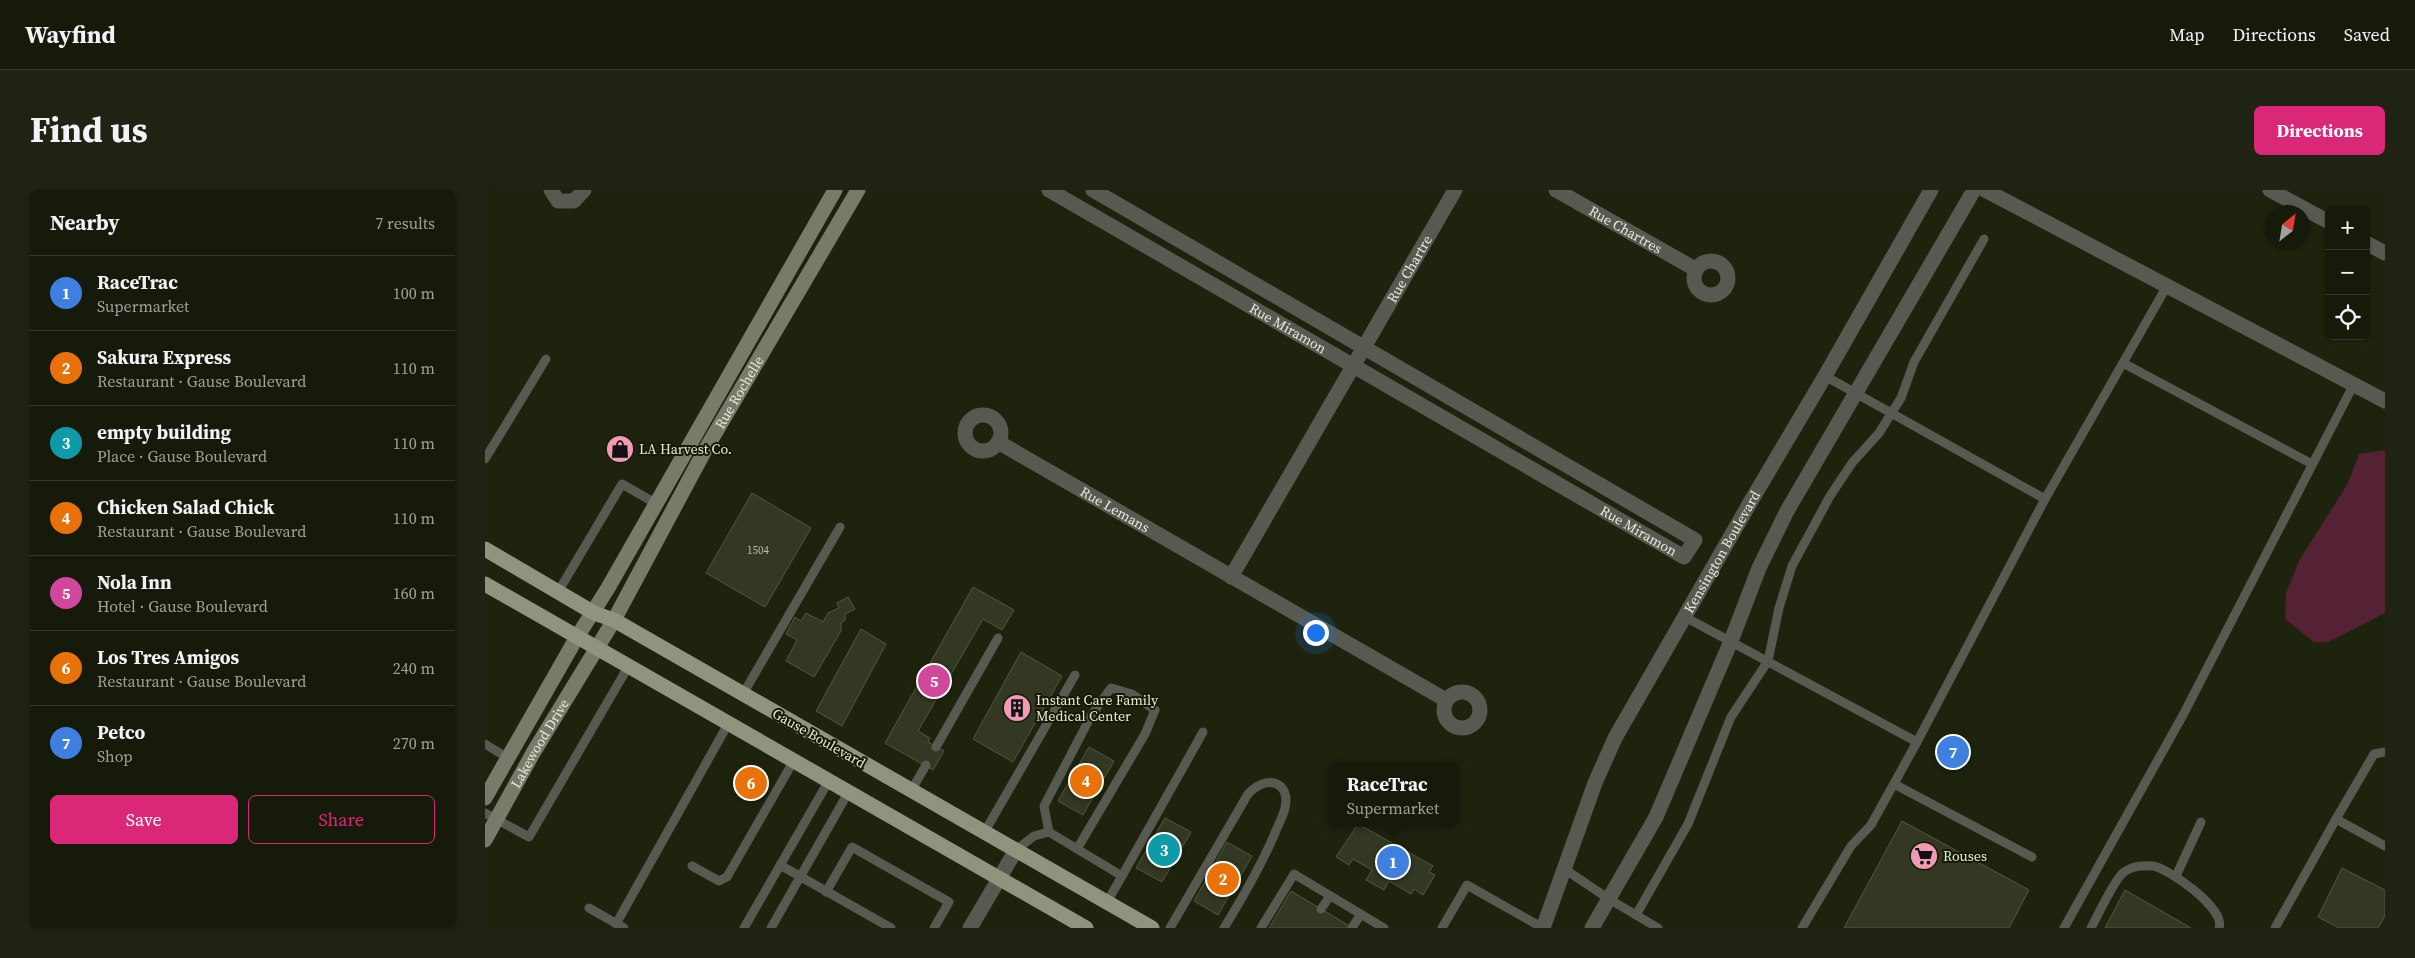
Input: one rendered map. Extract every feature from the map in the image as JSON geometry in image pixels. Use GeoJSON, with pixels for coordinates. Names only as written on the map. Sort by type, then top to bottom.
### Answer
{"type":"FeatureCollection","features":[{"type":"Feature","properties":{"kind":"main road","name":"Gause Boulevard"},"geometry":{"type":"LineString","coordinates":[[485,549],[594,613],[614,620],[1152,928]]}},
{"type":"Feature","properties":{"kind":"main road"},"geometry":{"type":"LineString","coordinates":[[485,584],[1086,928]]}},
{"type":"Feature","properties":{"kind":"street"},"geometry":{"type":"LineString","coordinates":[[551,190],[559,201],[574,201],[584,190]]}},
{"type":"Feature","properties":{"kind":"street","name":"Rue Rochelle"},"geometry":{"type":"LineString","coordinates":[[577,637],[594,613],[657,504],[835,190]]}},
{"type":"Feature","properties":{"kind":"street","name":"Rue Rochelle"},"geometry":{"type":"LineString","coordinates":[[597,648],[614,620],[704,452],[858,190]]}},
{"type":"Feature","properties":{"kind":"street","name":"Rue Miramon"},"geometry":{"type":"LineString","coordinates":[[1049,190],[1685,558],[1695,540],[1093,190]]}},
{"type":"Feature","properties":{"kind":"street","name":"Rue Chartre"},"geometry":{"type":"LineString","coordinates":[[1364,348],[1455,190]]}},
{"type":"Feature","properties":{"kind":"street","name":"Rue Chartres"},"geometry":{"type":"LineString","coordinates":[[1556,190],[1695,270]]}},
{"type":"Feature","properties":{"kind":"street","name":"Kensington Boulevard"},"geometry":{"type":"LineString","coordinates":[[1543,928],[1595,783],[1615,738],[1931,190]]}},
{"type":"Feature","properties":{"kind":"street"},"geometry":{"type":"LineString","coordinates":[[1592,928],[1656,817],[1731,641],[1759,568],[1787,510],[1857,394],[1974,190]]}},
{"type":"Feature","properties":{"kind":"street"},"geometry":{"type":"LineString","coordinates":[[1985,190],[2385,401]]}},
{"type":"Feature","properties":{"kind":"street"},"geometry":{"type":"LineString","coordinates":[[2270,190],[2325,220]]}},
{"type":"Feature","properties":{"kind":"street"},"geometry":{"type":"LineString","coordinates":[[2370,245],[2385,253]]}},
{"type":"Feature","properties":{"kind":"street"},"geometry":{"type":"LineString","coordinates":[[1231,577],[1364,348]]}},
{"type":"Feature","properties":{"kind":"street"},"geometry":{"type":"LineString","coordinates":[[732,371],[746,380]]}},
{"type":"Feature","properties":{"kind":"street","name":"Rue Lemans"},"geometry":{"type":"LineString","coordinates":[[998,442],[1446,700]]}},
{"type":"Feature","properties":{"kind":"street","name":"Lakewood Drive"},"geometry":{"type":"LineString","coordinates":[[485,798],[577,637]]}},
{"type":"Feature","properties":{"kind":"street","name":"Lakewood Drive"},"geometry":{"type":"LineString","coordinates":[[485,840],[491,816],[524,769],[597,648]]}},
{"type":"Feature","properties":{"kind":"street"},"geometry":{"type":"LineString","coordinates":[[508,758],[524,769]]}},
{"type":"Feature","properties":{"kind":"street"},"geometry":{"type":"LineString","coordinates":[[969,928],[1016,850]]}},
{"type":"Feature","properties":{"kind":"lane"},"geometry":{"type":"LineString","coordinates":[[1636,915],[1688,824],[1731,717],[1768,661],[1779,608],[1792,566],[1830,496],[1852,464],[1879,433],[1889,414],[1901,398],[1913,362],[1984,239]]}},
{"type":"Feature","properties":{"kind":"lane"},"geometry":{"type":"LineString","coordinates":[[1802,928],[1851,846],[1871,824],[1894,784],[2045,499],[2167,286]]}},
{"type":"Feature","properties":{"kind":"lane"},"geometry":{"type":"LineString","coordinates":[[485,460],[546,359]]}},
{"type":"Feature","properties":{"kind":"lane"},"geometry":{"type":"LineString","coordinates":[[2123,363],[2312,464]]}},
{"type":"Feature","properties":{"kind":"lane"},"geometry":{"type":"LineString","coordinates":[[1825,376],[1889,414],[2045,499]]}},
{"type":"Feature","properties":{"kind":"lane"},"geometry":{"type":"LineString","coordinates":[[2064,928],[2183,715],[2354,384]]}},
{"type":"Feature","properties":{"kind":"lane"},"geometry":{"type":"LineString","coordinates":[[558,592],[622,484],[657,504]]}},
{"type":"Feature","properties":{"kind":"lane"},"geometry":{"type":"LineString","coordinates":[[743,694],[840,527]]}},
{"type":"Feature","properties":{"kind":"lane"},"geometry":{"type":"LineString","coordinates":[[1685,617],[1917,742]]}},
{"type":"Feature","properties":{"kind":"lane"},"geometry":{"type":"LineString","coordinates":[[937,747],[998,638]]}},
{"type":"Feature","properties":{"kind":"lane"},"geometry":{"type":"LineString","coordinates":[[491,816],[529,837],[628,667]]}},
{"type":"Feature","properties":{"kind":"lane"},"geometry":{"type":"LineString","coordinates":[[984,833],[1075,675]]}},
{"type":"Feature","properties":{"kind":"lane"},"geometry":{"type":"LineString","coordinates":[[1049,832],[1044,806],[1091,716],[1111,688],[1132,694],[1155,710],[1145,734],[1077,849]]}},
{"type":"Feature","properties":{"kind":"lane"},"geometry":{"type":"LineString","coordinates":[[589,908],[620,926],[728,724]]}},
{"type":"Feature","properties":{"kind":"lane"},"geometry":{"type":"LineString","coordinates":[[1107,902],[1203,732]]}},
{"type":"Feature","properties":{"kind":"lane"},"geometry":{"type":"LineString","coordinates":[[485,744],[508,758]]}},
{"type":"Feature","properties":{"kind":"lane"},"geometry":{"type":"LineString","coordinates":[[2275,928],[2374,754],[2385,752]]}},
{"type":"Feature","properties":{"kind":"lane"},"geometry":{"type":"LineString","coordinates":[[693,866],[719,881],[727,877],[793,762]]}},
{"type":"Feature","properties":{"kind":"lane"},"geometry":{"type":"LineString","coordinates":[[911,791],[926,766]]}},
{"type":"Feature","properties":{"kind":"lane"},"geometry":{"type":"LineString","coordinates":[[1170,928],[1248,794],[1256,785],[1266,781],[1274,782],[1282,788],[1286,798],[1285,809],[1262,864],[1224,928]]}},
{"type":"Feature","properties":{"kind":"lane"},"geometry":{"type":"LineString","coordinates":[[744,928],[828,782]]}},
{"type":"Feature","properties":{"kind":"lane"},"geometry":{"type":"LineString","coordinates":[[1894,784],[2032,857]]}},
{"type":"Feature","properties":{"kind":"lane"},"geometry":{"type":"LineString","coordinates":[[771,928],[848,793]]}},
{"type":"Feature","properties":{"kind":"lane"},"geometry":{"type":"LineString","coordinates":[[2336,818],[2385,846]]}},
{"type":"Feature","properties":{"kind":"lane"},"geometry":{"type":"LineString","coordinates":[[2176,876],[2201,822]]}},
{"type":"Feature","properties":{"kind":"lane"},"geometry":{"type":"LineString","coordinates":[[1016,850],[1034,836],[1049,832],[1122,876]]}},
{"type":"Feature","properties":{"kind":"lane"},"geometry":{"type":"LineString","coordinates":[[826,892],[852,847],[949,902],[933,928]]}},
{"type":"Feature","properties":{"kind":"lane"},"geometry":{"type":"LineString","coordinates":[[779,866],[891,928]]}},
{"type":"Feature","properties":{"kind":"lane"},"geometry":{"type":"LineString","coordinates":[[2091,928],[2121,873],[2132,867],[2154,866],[2176,876],[2211,905],[2219,920],[2219,928]]}},
{"type":"Feature","properties":{"kind":"lane"},"geometry":{"type":"LineString","coordinates":[[1563,868],[1609,899],[1658,928]]}},
{"type":"Feature","properties":{"kind":"lane"},"geometry":{"type":"LineString","coordinates":[[1261,928],[1294,874],[1384,928]]}},
{"type":"Feature","properties":{"kind":"lane"},"geometry":{"type":"LineString","coordinates":[[1442,928],[1467,885],[1543,928]]}},
{"type":"Feature","properties":{"kind":"lane"},"geometry":{"type":"LineString","coordinates":[[1321,909],[1330,896]]}},
{"type":"Feature","properties":{"kind":"lane"},"geometry":{"type":"LineString","coordinates":[[1352,928],[1361,914]]}},
{"type":"Feature","properties":{"kind":"shaded area"},"geometry":{"type":"Polygon","coordinates":[[[2385,450],[2385,613],[2328,642],[2314,642],[2285,619],[2286,593],[2300,559],[2347,485],[2359,454],[2385,450]]]}},
{"type":"Feature","properties":{"kind":"building"},"geometry":{"type":"Polygon","coordinates":[[[752,493],[811,528],[765,607],[706,573],[752,493]]]}},
{"type":"Feature","properties":{"kind":"building"},"geometry":{"type":"Polygon","coordinates":[[[973,587],[1014,610],[1002,630],[983,619],[918,731],[930,738],[928,742],[944,751],[933,770],[885,743],[973,587]]]}},
{"type":"Feature","properties":{"kind":"building"},"geometry":{"type":"Polygon","coordinates":[[[848,597],[855,609],[845,614],[845,620],[841,623],[841,631],[814,677],[786,661],[797,640],[786,634],[795,617],[801,621],[806,613],[823,622],[828,613],[839,608],[837,603],[848,597]]]}},
{"type":"Feature","properties":{"kind":"building"},"geometry":{"type":"Polygon","coordinates":[[[861,629],[886,644],[842,726],[816,711],[861,629]]]}},
{"type":"Feature","properties":{"kind":"building","name":"Instant Care Family Medical Center"},"geometry":{"type":"Polygon","coordinates":[[[1021,652],[1062,676],[1013,762],[973,739],[1021,652]]]}},
{"type":"Feature","properties":{"kind":"building"},"geometry":{"type":"Polygon","coordinates":[[[1089,747],[1114,761],[1083,815],[1058,801],[1089,747]]]}},
{"type":"Feature","properties":{"kind":"building"},"geometry":{"type":"Polygon","coordinates":[[[1165,818],[1191,832],[1162,882],[1136,868],[1165,818]]]}},
{"type":"Feature","properties":{"kind":"building","name":"Rouses"},"geometry":{"type":"Polygon","coordinates":[[[1902,821],[2029,890],[2009,928],[1844,928],[1902,821]]]}},
{"type":"Feature","properties":{"kind":"building"},"geometry":{"type":"Polygon","coordinates":[[[1356,827],[1363,827],[1433,866],[1429,872],[1435,875],[1423,895],[1414,889],[1411,894],[1389,881],[1384,890],[1366,880],[1372,870],[1353,859],[1349,865],[1336,857],[1356,827]]]}},
{"type":"Feature","properties":{"kind":"building"},"geometry":{"type":"Polygon","coordinates":[[[1227,842],[1252,856],[1218,915],[1194,901],[1227,842]]]}},
{"type":"Feature","properties":{"kind":"building"},"geometry":{"type":"Polygon","coordinates":[[[2342,868],[2385,890],[2385,916],[2378,928],[2339,928],[2318,917],[2342,868]]]}},
{"type":"Feature","properties":{"kind":"building"},"geometry":{"type":"Polygon","coordinates":[[[2125,890],[2191,928],[2105,928],[2125,890]]]}},
{"type":"Feature","properties":{"kind":"building"},"geometry":{"type":"Polygon","coordinates":[[[1291,891],[1353,928],[1269,928],[1291,891]]]}},
{"type":"Feature","properties":{"kind":"place","name":"LA Harvest Co."},"geometry":{"type":"Point","coordinates":[620,449]}},
{"type":"Feature","properties":{"kind":"place","name":"Nola Inn"},"geometry":{"type":"Point","coordinates":[934,681]}},
{"type":"Feature","properties":{"kind":"place","name":"Instant Care Family Medical Center"},"geometry":{"type":"Point","coordinates":[1017,708]}},
{"type":"Feature","properties":{"kind":"place","name":"Petco"},"geometry":{"type":"Point","coordinates":[1953,752]}},
{"type":"Feature","properties":{"kind":"place","name":"Chicken Salad Chick"},"geometry":{"type":"Point","coordinates":[1086,781]}},
{"type":"Feature","properties":{"kind":"place","name":"Los Tres Amigos"},"geometry":{"type":"Point","coordinates":[751,783]}},
{"type":"Feature","properties":{"kind":"place","name":"empty building"},"geometry":{"type":"Point","coordinates":[1164,850]}},
{"type":"Feature","properties":{"kind":"place","name":"Rouses"},"geometry":{"type":"Point","coordinates":[1924,856]}},
{"type":"Feature","properties":{"kind":"place","name":"RaceTrac"},"geometry":{"type":"Point","coordinates":[1393,862]}},
{"type":"Feature","properties":{"kind":"place","name":"Sakura Express"},"geometry":{"type":"Point","coordinates":[1223,879]}}]}
